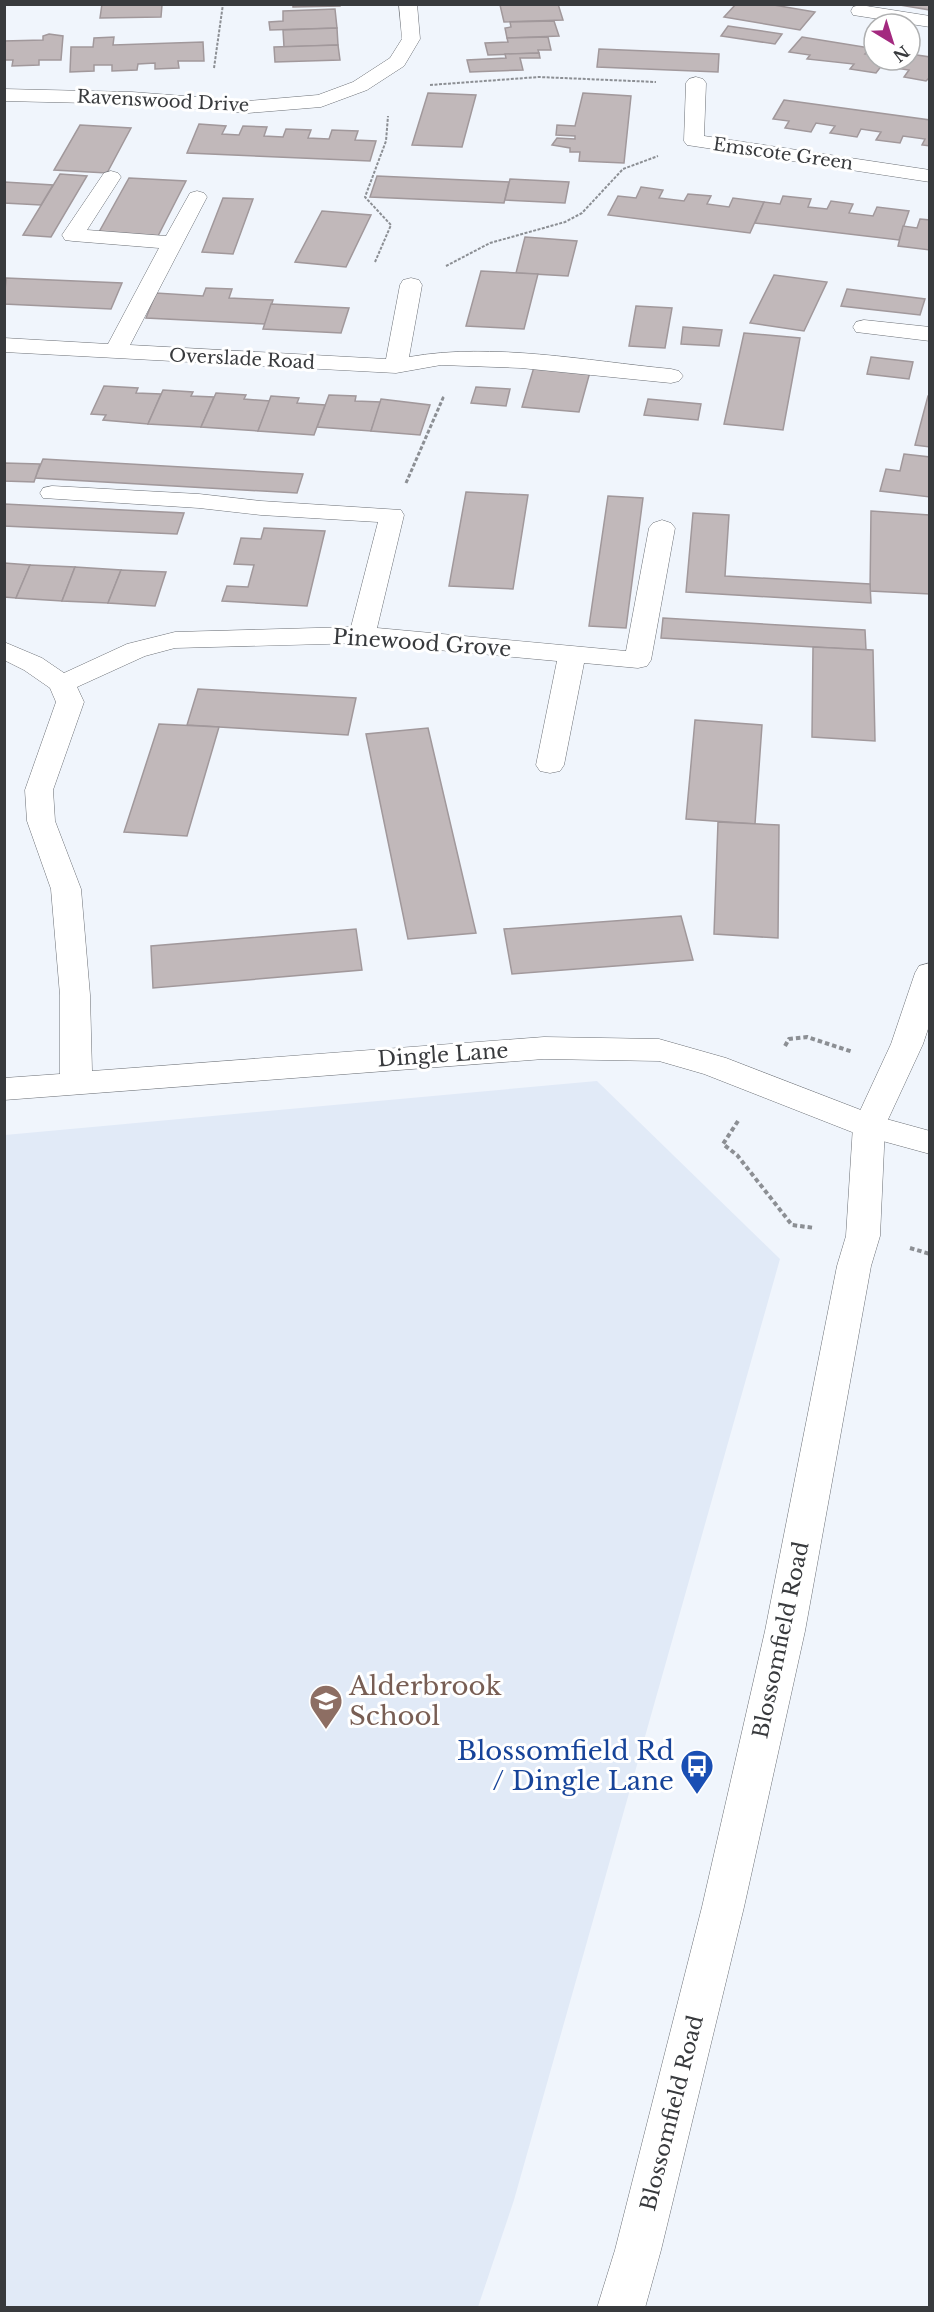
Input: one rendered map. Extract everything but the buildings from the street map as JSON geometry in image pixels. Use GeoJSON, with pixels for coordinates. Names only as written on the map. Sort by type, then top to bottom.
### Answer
{"type":"FeatureCollection","features":[{"type":"Feature","properties":{"kind":"street","name":"Ravenswood Drive"},"geometry":{"type":"LineString","coordinates":[[4,95],[132,98],[248,107],[321,100],[360,86],[397,62],[411,39],[408,4]]}},
{"type":"Feature","properties":{"kind":"street","name":"Emscote Green"},"geometry":{"type":"LineString","coordinates":[[696,83],[694,141],[930,176]]}},
{"type":"Feature","properties":{"kind":"street"},"geometry":{"type":"LineString","coordinates":[[111,177],[73,235],[173,243]]}},
{"type":"Feature","properties":{"kind":"street"},"geometry":{"type":"LineString","coordinates":[[115,351],[197,197]]}},
{"type":"Feature","properties":{"kind":"street"},"geometry":{"type":"LineString","coordinates":[[396,366],[411,285]]}},
{"type":"Feature","properties":{"kind":"street"},"geometry":{"type":"LineString","coordinates":[[864,327],[930,334]]}},
{"type":"Feature","properties":{"kind":"street","name":"Overslade Road"},"geometry":{"type":"LineString","coordinates":[[4,345],[396,366],[441,358],[521,361],[671,376]]}},
{"type":"Feature","properties":{"kind":"street"},"geometry":{"type":"LineString","coordinates":[[52,493],[199,501],[261,508],[392,514],[362,635]]}},
{"type":"Feature","properties":{"kind":"street","name":"Pinewood Grove"},"geometry":{"type":"LineString","coordinates":[[62,684],[136,650],[175,640],[362,635],[638,660],[662,528]]}},
{"type":"Feature","properties":{"kind":"street"},"geometry":{"type":"LineString","coordinates":[[4,650],[33,663],[62,684],[70,702],[39,790],[41,821],[66,889],[75,995],[76,1083]]}},
{"type":"Feature","properties":{"kind":"street"},"geometry":{"type":"LineString","coordinates":[[550,765],[572,654]]}},
{"type":"Feature","properties":{"kind":"street","name":"Blossomfield Road"},"geometry":{"type":"LineString","coordinates":[[621,2307],[638,2250],[723,1907],[785,1631],[854,1266],[863,1236],[869,1126],[907,1044],[930,973]]}},
{"type":"Feature","properties":{"kind":"street","name":"Dingle Lane"},"geometry":{"type":"LineString","coordinates":[[4,1089],[544,1048],[659,1050],[715,1066],[869,1126],[930,1143]]}},
{"type":"Feature","properties":{"kind":"path"},"geometry":{"type":"LineString","coordinates":[[204,103],[213,81],[224,4]]}},
{"type":"Feature","properties":{"kind":"path"},"geometry":{"type":"LineString","coordinates":[[360,86],[390,88],[539,77],[696,83]]}},
{"type":"Feature","properties":{"kind":"path"},"geometry":{"type":"LineString","coordinates":[[390,88],[387,141],[365,197],[391,225],[369,277],[411,285],[490,243],[565,222],[582,213],[623,170],[694,141]]}},
{"type":"Feature","properties":{"kind":"path"},"geometry":{"type":"LineString","coordinates":[[392,514],[443,398],[396,366]]}},
{"type":"Feature","properties":{"kind":"shaded area","name":"Alderbrook School"},"geometry":{"type":"Polygon","coordinates":[[[597,1081],[780,1259],[514,2200],[478,2307],[5,2307],[5,1135],[597,1081]]]}},
{"type":"Feature","properties":{"kind":"place","name":"Alderbrook School"},"geometry":{"type":"Point","coordinates":[326,1730]}},
{"type":"Feature","properties":{"kind":"place","name":"Blossomfield Rd / Dingle Lane"},"geometry":{"type":"Point","coordinates":[697,1795]}}]}
